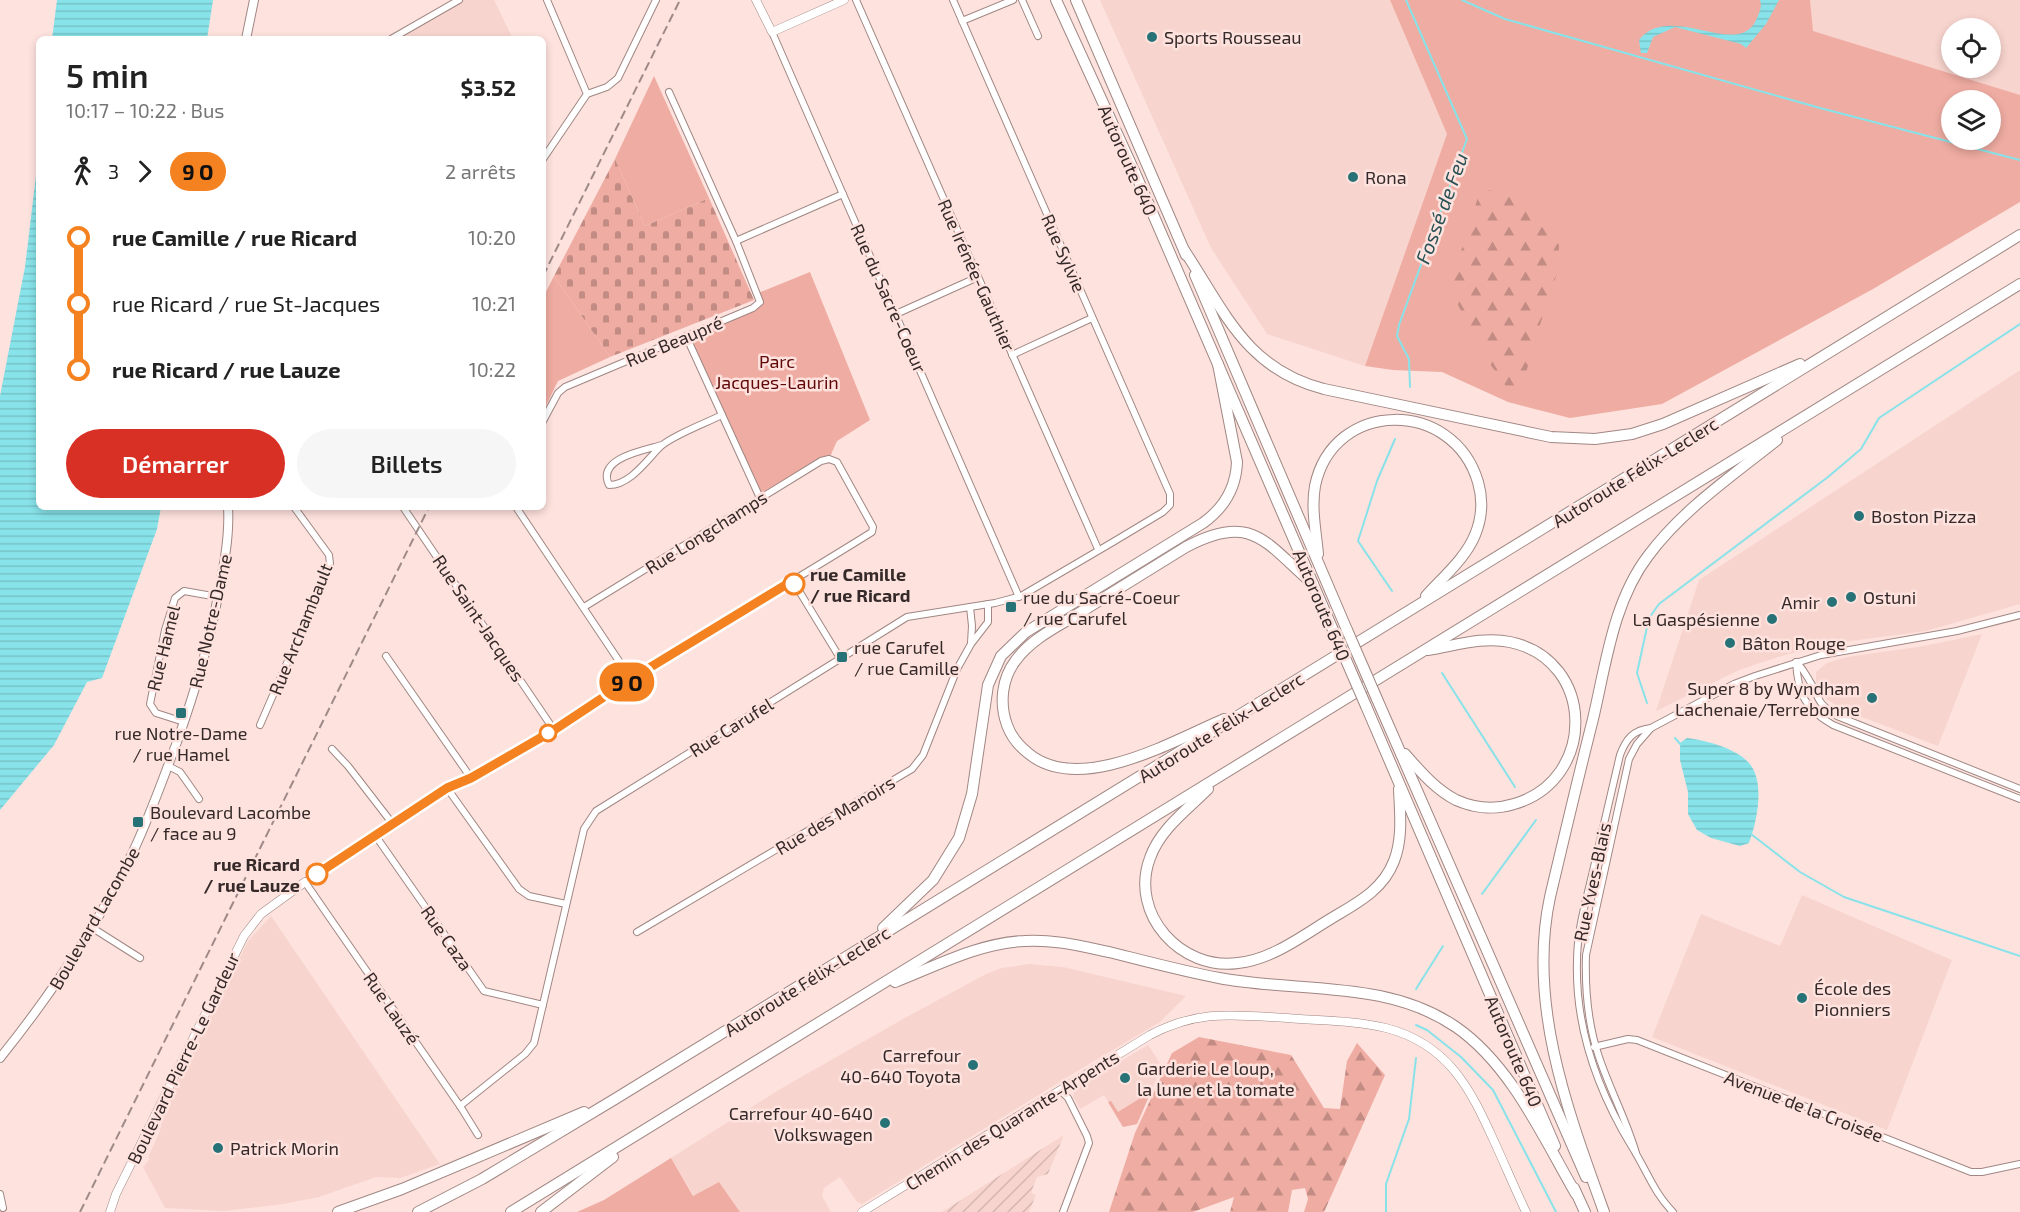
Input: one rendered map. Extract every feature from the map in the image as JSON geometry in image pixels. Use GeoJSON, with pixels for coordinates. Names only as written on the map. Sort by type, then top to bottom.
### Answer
{"type":"FeatureCollection","features":[{"type":"Feature","properties":{"kind":"highway","name":"Autoroute 640"},"geometry":{"type":"LineString","coordinates":[[1056,0],[1136,175],[1585,1212]]}},
{"type":"Feature","properties":{"kind":"highway","name":"Autoroute 640"},"geometry":{"type":"LineString","coordinates":[[1076,0],[1576,1156],[1604,1212]]}},
{"type":"Feature","properties":{"kind":"highway","name":"Autoroute Félix-Leclerc"},"geometry":{"type":"LineString","coordinates":[[418,1212],[482,1179],[615,1099],[2020,235]]}},
{"type":"Feature","properties":{"kind":"highway"},"geometry":{"type":"LineString","coordinates":[[1184,250],[1245,342],[1262,359],[1290,377],[1324,389],[1560,438],[1604,439],[1653,428],[1838,347]]}},
{"type":"Feature","properties":{"kind":"highway"},"geometry":{"type":"LineString","coordinates":[[511,1212],[2020,284]]}},
{"type":"Feature","properties":{"kind":"highway"},"geometry":{"type":"LineString","coordinates":[[866,945],[933,880],[959,838],[970,801],[988,685],[998,662],[1009,646],[1026,632],[1203,523],[1218,511],[1226,500],[1236,476],[1237,462],[1218,364]]}},
{"type":"Feature","properties":{"kind":"highway"},"geometry":{"type":"LineString","coordinates":[[1604,1212],[1558,1069],[1545,999],[1542,954],[1550,897],[1612,636],[1627,590],[1643,562],[1664,535],[1708,495],[1810,414]]}},
{"type":"Feature","properties":{"kind":"highway"},"geometry":{"type":"LineString","coordinates":[[1319,564],[1313,498],[1320,471],[1329,454],[1350,434],[1370,424],[1397,419],[1424,424],[1447,437],[1464,453],[1475,473],[1481,507],[1477,529],[1468,548],[1418,605]]}},
{"type":"Feature","properties":{"kind":"highway"},"geometry":{"type":"LineString","coordinates":[[1257,704],[1133,758],[1098,767],[1070,769],[1043,763],[1021,747],[1012,737],[1006,723],[1002,700],[1004,685],[1012,664],[1034,642],[1185,547],[1205,537],[1234,532],[1254,536],[1279,551],[1313,584]]}},
{"type":"Feature","properties":{"kind":"highway"},"geometry":{"type":"LineString","coordinates":[[1400,749],[1432,783],[1449,796],[1470,805],[1494,808],[1517,804],[1542,791],[1563,769],[1574,743],[1576,716],[1569,690],[1553,666],[1531,649],[1514,643],[1491,640],[1422,651]]}},
{"type":"Feature","properties":{"kind":"highway"},"geometry":{"type":"LineString","coordinates":[[1222,775],[1159,839],[1148,864],[1145,883],[1152,915],[1168,939],[1192,957],[1221,964],[1247,962],[1278,950],[1361,901],[1380,885],[1394,862],[1399,843],[1398,782]]}},
{"type":"Feature","properties":{"kind":"highway"},"geometry":{"type":"LineString","coordinates":[[869,993],[988,947],[1034,940],[1076,945],[1232,980],[1358,992],[1395,999],[1442,1018],[1464,1032],[1487,1053],[1512,1085],[1576,1194]]}},
{"type":"Feature","properties":{"kind":"highway"},"geometry":{"type":"LineString","coordinates":[[338,1212],[402,1189],[615,1099]]}},
{"type":"Feature","properties":{"kind":"highway"},"geometry":{"type":"LineString","coordinates":[[541,1212],[656,1124]]}},
{"type":"Feature","properties":{"kind":"main road"},"geometry":{"type":"LineString","coordinates":[[247,36],[254,0]]}},
{"type":"Feature","properties":{"kind":"main road","name":"Rue Notre-Dame"},"geometry":{"type":"LineString","coordinates":[[168,766],[209,640],[226,555],[228,510]]}},
{"type":"Feature","properties":{"kind":"main road","name":"Boulevard Lacombe"},"geometry":{"type":"LineString","coordinates":[[0,1058],[41,1007],[91,927],[130,858],[168,766]]}},
{"type":"Feature","properties":{"kind":"street"},"geometry":{"type":"LineString","coordinates":[[396,36],[459,0]]}},
{"type":"Feature","properties":{"kind":"street"},"geometry":{"type":"LineString","coordinates":[[547,0],[586,94]]}},
{"type":"Feature","properties":{"kind":"street"},"geometry":{"type":"LineString","coordinates":[[546,154],[586,94],[607,87],[618,78],[656,0]]}},
{"type":"Feature","properties":{"kind":"street","name":"Rue du Sacre-Coeur"},"geometry":{"type":"LineString","coordinates":[[756,0],[896,314],[1018,597]]}},
{"type":"Feature","properties":{"kind":"street"},"geometry":{"type":"LineString","coordinates":[[772,32],[844,0]]}},
{"type":"Feature","properties":{"kind":"street","name":"Rue Irénée-Gauthier"},"geometry":{"type":"LineString","coordinates":[[856,0],[1098,549]]}},
{"type":"Feature","properties":{"kind":"street","name":"Rue Sylvie"},"geometry":{"type":"LineString","coordinates":[[953,0],[1170,494],[1169,506]]}},
{"type":"Feature","properties":{"kind":"street"},"geometry":{"type":"LineString","coordinates":[[962,21],[1013,0]]}},
{"type":"Feature","properties":{"kind":"street"},"geometry":{"type":"LineString","coordinates":[[1022,0],[1038,36]]}},
{"type":"Feature","properties":{"kind":"street"},"geometry":{"type":"LineString","coordinates":[[669,92],[736,241],[843,194]]}},
{"type":"Feature","properties":{"kind":"street","name":"Rue Beaupré"},"geometry":{"type":"LineString","coordinates":[[546,415],[558,393],[564,387],[753,308],[760,302],[736,241]]}},
{"type":"Feature","properties":{"kind":"street"},"geometry":{"type":"LineString","coordinates":[[896,314],[978,277]]}},
{"type":"Feature","properties":{"kind":"street"},"geometry":{"type":"LineString","coordinates":[[1012,355],[1092,318]]}},
{"type":"Feature","properties":{"kind":"street"},"geometry":{"type":"LineString","coordinates":[[686,336],[760,498]]}},
{"type":"Feature","properties":{"kind":"street"},"geometry":{"type":"LineString","coordinates":[[662,445],[629,477],[615,485],[609,485],[606,480],[609,470],[620,457],[662,445],[722,416]]}},
{"type":"Feature","properties":{"kind":"street","name":"Rue Longchamps"},"geometry":{"type":"LineString","coordinates":[[584,607],[821,461],[830,459],[837,462],[873,527],[872,532],[792,581]]}},
{"type":"Feature","properties":{"kind":"street","name":"Rue Carufel"},"geometry":{"type":"LineString","coordinates":[[460,1106],[534,1043],[584,829],[596,810],[912,615],[988,604],[1018,597],[1122,537],[1169,506]]}},
{"type":"Feature","properties":{"kind":"street","name":"Rue Archambault"},"geometry":{"type":"LineString","coordinates":[[260,725],[330,564],[329,555],[296,510]]}},
{"type":"Feature","properties":{"kind":"street","name":"Rue Saint-Jacques"},"geometry":{"type":"LineString","coordinates":[[406,510],[554,730]]}},
{"type":"Feature","properties":{"kind":"street"},"geometry":{"type":"LineString","coordinates":[[518,510],[631,679]]}},
{"type":"Feature","properties":{"kind":"street"},"geometry":{"type":"LineString","coordinates":[[305,882],[447,788],[471,778],[554,730],[631,679],[792,581],[840,658]]}},
{"type":"Feature","properties":{"kind":"street","name":"Rue Hamel"},"geometry":{"type":"LineString","coordinates":[[184,722],[156,713],[150,704],[165,630],[175,598],[179,594],[184,591],[218,597]]}},
{"type":"Feature","properties":{"kind":"street","name":"Rue des Manoirs"},"geometry":{"type":"LineString","coordinates":[[637,932],[912,769],[923,755],[957,669],[971,644],[988,622],[988,604]]}},
{"type":"Feature","properties":{"kind":"street","name":"Rue des Manoirs"},"geometry":{"type":"LineString","coordinates":[[970,607],[971,644]]}},
{"type":"Feature","properties":{"kind":"street","name":"Rue Yves-Blais"},"geometry":{"type":"LineString","coordinates":[[1636,1153],[1628,1125],[1596,1046],[1587,994],[1586,955],[1629,759],[1637,744],[1652,728],[1734,684],[1796,662],[1858,648],[1957,631],[2020,615]]}},
{"type":"Feature","properties":{"kind":"street"},"geometry":{"type":"LineString","coordinates":[[386,656],[471,778]]}},
{"type":"Feature","properties":{"kind":"street"},"geometry":{"type":"LineString","coordinates":[[1796,662],[1809,680],[1818,700],[1837,716],[2020,789]]}},
{"type":"Feature","properties":{"kind":"street"},"geometry":{"type":"LineString","coordinates":[[1796,662],[1797,682],[1803,699],[1819,717],[1833,725],[2020,799]]}},
{"type":"Feature","properties":{"kind":"street","name":"Rue Yves-Blais"},"geometry":{"type":"LineString","coordinates":[[1652,728],[1639,729],[1624,744],[1620,755],[1580,926],[1577,983],[1587,1048],[1621,1128],[1656,1193],[1673,1212]]}},
{"type":"Feature","properties":{"kind":"street"},"geometry":{"type":"LineString","coordinates":[[1910,756],[1914,747]]}},
{"type":"Feature","properties":{"kind":"street"},"geometry":{"type":"LineString","coordinates":[[332,749],[392,823]]}},
{"type":"Feature","properties":{"kind":"street"},"geometry":{"type":"LineString","coordinates":[[168,766],[180,772],[199,799]]}},
{"type":"Feature","properties":{"kind":"street"},"geometry":{"type":"LineString","coordinates":[[447,788],[519,889],[529,896],[566,904]]}},
{"type":"Feature","properties":{"kind":"street","name":"Rue Caza"},"geometry":{"type":"LineString","coordinates":[[375,835],[484,991],[543,1005]]}},
{"type":"Feature","properties":{"kind":"street","name":"Boulevard Pierre-Le Gardeur"},"geometry":{"type":"LineString","coordinates":[[110,1212],[116,1194],[235,951],[250,926],[266,910],[305,882]]}},
{"type":"Feature","properties":{"kind":"street","name":"Rue Lauzé"},"geometry":{"type":"LineString","coordinates":[[305,882],[460,1106],[478,1136]]}},
{"type":"Feature","properties":{"kind":"street"},"geometry":{"type":"LineString","coordinates":[[91,927],[140,958]]}},
{"type":"Feature","properties":{"kind":"street","name":"Chemin des Quarante-Arpents"},"geometry":{"type":"LineString","coordinates":[[862,1212],[1150,1035],[1196,1017],[1216,1015],[1353,1023],[1388,1028],[1430,1047],[1462,1078],[1476,1100],[1526,1212]]}},
{"type":"Feature","properties":{"kind":"street","name":"Avenue de la Croisée"},"geometry":{"type":"LineString","coordinates":[[1587,1048],[1628,1039],[1637,1040],[1971,1172],[2020,1164]]}},
{"type":"Feature","properties":{"kind":"street"},"geometry":{"type":"LineString","coordinates":[[1060,1090],[1068,1098],[1088,1136],[1089,1143],[1063,1212]]}},
{"type":"Feature","properties":{"kind":"street"},"geometry":{"type":"LineString","coordinates":[[0,1194],[3,1208]]}},
{"type":"Feature","properties":{"kind":"shaded area"},"geometry":{"type":"Polygon","coordinates":[[[460,0],[494,0],[512,36],[399,36],[460,0]]]}},
{"type":"Feature","properties":{"kind":"shaded area"},"geometry":{"type":"Polygon","coordinates":[[[1100,0],[1390,0],[1447,134],[1365,366],[1267,334],[1211,248],[1100,0]]]}},
{"type":"Feature","properties":{"kind":"shaded area"},"geometry":{"type":"Polygon","coordinates":[[[1810,0],[2020,0],[2020,95],[1965,78],[2001,78],[2001,18],[1941,18],[1941,71],[1812,31],[1810,0]]]}},
{"type":"Feature","properties":{"kind":"shaded area"},"geometry":{"type":"Polygon","coordinates":[[[2020,370],[2020,604],[1926,631],[1828,644],[1778,657],[1739,670],[1656,711],[1699,580],[2020,370]]]}},
{"type":"Feature","properties":{"kind":"shaded area"},"geometry":{"type":"Polygon","coordinates":[[[1982,634],[1938,746],[1841,709],[1827,699],[1816,681],[1816,672],[1827,663],[1847,657],[1924,646],[1982,634]]]}},
{"type":"Feature","properties":{"kind":"shaded area","name":"École des Pionniers"},"geometry":{"type":"Polygon","coordinates":[[[1802,895],[1952,960],[1887,1130],[1652,1037],[1701,914],[1780,946],[1802,895]]]}},
{"type":"Feature","properties":{"kind":"shaded area"},"geometry":{"type":"Polygon","coordinates":[[[271,916],[440,1164],[400,1178],[376,1177],[319,1197],[283,1204],[223,1211],[165,1208],[143,1167],[150,1159],[148,1158],[160,1131],[165,1108],[248,941],[271,916]]]}},
{"type":"Feature","properties":{"kind":"shaded area"},"geometry":{"type":"Polygon","coordinates":[[[1029,964],[1063,967],[1186,996],[1160,1022],[862,1204],[857,1202],[840,1177],[824,1188],[822,1196],[831,1212],[740,1212],[719,1182],[694,1196],[671,1158],[782,1088],[986,974],[1002,968],[1029,964]]]}},
{"type":"Feature","properties":{"kind":"shaded area","name":"Garderie Le loup, la lune et la tomate"},"geometry":{"type":"Polygon","coordinates":[[[1148,1045],[1162,1066],[1137,1124],[1123,1127],[1104,1095],[1080,1109],[1073,1096],[1075,1089],[1148,1045]]]}},
{"type":"Feature","properties":{"kind":"shaded area"},"geometry":{"type":"Polygon","coordinates":[[[1064,1135],[1048,1174],[1037,1177],[1031,1193],[1036,1195],[1029,1212],[942,1212],[1064,1135]]]}},
{"type":"Feature","properties":{"kind":"green space"},"geometry":{"type":"Polygon","coordinates":[[[1390,0],[1810,0],[1813,31],[1941,71],[1941,78],[1965,78],[2020,95],[2020,202],[1873,289],[1662,404],[1570,418],[1508,402],[1442,372],[1393,370],[1365,366],[1447,134],[1390,0]]]}},
{"type":"Feature","properties":{"kind":"green space"},"geometry":{"type":"Polygon","coordinates":[[[654,76],[709,198],[645,226],[615,159],[654,76]]]}},
{"type":"Feature","properties":{"kind":"green space"},"geometry":{"type":"Polygon","coordinates":[[[615,159],[645,226],[709,198],[754,300],[610,357],[554,276],[615,159]]]}},
{"type":"Feature","properties":{"kind":"green space"},"geometry":{"type":"Polygon","coordinates":[[[1489,190],[1514,197],[1559,245],[1558,270],[1534,343],[1518,403],[1485,357],[1458,305],[1452,280],[1479,194],[1489,190]]]}},
{"type":"Feature","properties":{"kind":"green space","name":"Parc Jacques-Laurin"},"geometry":{"type":"Polygon","coordinates":[[[810,272],[870,420],[837,441],[829,459],[760,498],[686,336],[758,305],[758,293],[810,272]]]}},
{"type":"Feature","properties":{"kind":"green space"},"geometry":{"type":"Polygon","coordinates":[[[554,276],[610,357],[558,381],[546,406],[546,292],[554,276]]]}},
{"type":"Feature","properties":{"kind":"green space"},"geometry":{"type":"Polygon","coordinates":[[[1199,1037],[1291,1055],[1324,1108],[1340,1109],[1347,1061],[1357,1043],[1385,1075],[1324,1212],[1304,1212],[1308,1199],[1305,1188],[1292,1190],[1288,1212],[1230,1212],[1234,1197],[1193,1212],[1109,1212],[1135,1133],[1172,1053],[1199,1037]]]}},
{"type":"Feature","properties":{"kind":"green space"},"geometry":{"type":"Polygon","coordinates":[[[1146,1092],[1150,1094],[1137,1124],[1123,1127],[1108,1102],[1111,1101],[1118,1112],[1146,1092]]]}},
{"type":"Feature","properties":{"kind":"green space"},"geometry":{"type":"Polygon","coordinates":[[[671,1158],[693,1196],[719,1182],[740,1212],[577,1212],[604,1200],[671,1158]]]}},
{"type":"Feature","properties":{"kind":"water"},"geometry":{"type":"Polygon","coordinates":[[[57,0],[213,0],[207,36],[52,36],[57,0]]]}},
{"type":"Feature","properties":{"kind":"water"},"geometry":{"type":"Polygon","coordinates":[[[1760,0],[1779,0],[1766,24],[1746,48],[1741,44],[1675,27],[1653,37],[1647,53],[1641,53],[1639,40],[1652,29],[1668,26],[1685,27],[1720,34],[1736,34],[1748,30],[1759,13],[1760,0]]]}},
{"type":"Feature","properties":{"kind":"water"},"geometry":{"type":"Polygon","coordinates":[[[36,176],[36,510],[160,510],[157,529],[102,678],[87,682],[54,745],[0,810],[0,396],[25,267],[36,176]]]}},
{"type":"Feature","properties":{"kind":"water"},"geometry":{"type":"Polygon","coordinates":[[[1687,738],[1728,749],[1742,757],[1754,770],[1757,779],[1758,801],[1755,824],[1749,843],[1740,846],[1711,838],[1697,830],[1688,814],[1688,792],[1680,760],[1680,743],[1687,738]]]}},
{"type":"Feature","properties":{"kind":"waterway","name":"Fossé de Feu"},"geometry":{"type":"LineString","coordinates":[[1406,0],[1467,139],[1399,325],[1397,336],[1409,359],[1410,387]]}},
{"type":"Feature","properties":{"kind":"waterway"},"geometry":{"type":"LineString","coordinates":[[1462,0],[1505,19],[1820,108],[2020,160]]}},
{"type":"Feature","properties":{"kind":"waterway"},"geometry":{"type":"LineString","coordinates":[[1647,703],[1637,673],[1649,618],[1659,604],[1828,477],[1861,449],[1879,418],[2020,324]]}},
{"type":"Feature","properties":{"kind":"waterway","name":"Fossé de Feu"},"geometry":{"type":"LineString","coordinates":[[1392,591],[1358,541],[1377,481],[1395,439]]}},
{"type":"Feature","properties":{"kind":"waterway","name":"Fossé de Feu"},"geometry":{"type":"LineString","coordinates":[[1442,673],[1515,787]]}},
{"type":"Feature","properties":{"kind":"waterway"},"geometry":{"type":"LineString","coordinates":[[1675,738],[1681,745]]}},
{"type":"Feature","properties":{"kind":"waterway","name":"Fossé de Feu"},"geometry":{"type":"LineString","coordinates":[[1482,894],[1536,820]]}},
{"type":"Feature","properties":{"kind":"waterway"},"geometry":{"type":"LineString","coordinates":[[1751,834],[1800,872],[1844,897],[2020,956]]}},
{"type":"Feature","properties":{"kind":"waterway","name":"Fossé de Feu"},"geometry":{"type":"LineString","coordinates":[[1416,989],[1443,946]]}},
{"type":"Feature","properties":{"kind":"waterway"},"geometry":{"type":"LineString","coordinates":[[1416,1025],[1427,1030],[1461,1057],[1493,1090],[1556,1212]]}},
{"type":"Feature","properties":{"kind":"waterway","name":"Fossé de Feu"},"geometry":{"type":"LineString","coordinates":[[1386,1212],[1386,1184],[1409,1119],[1416,1058]]}},
{"type":"Feature","properties":{"kind":"railway"},"geometry":{"type":"LineString","coordinates":[[546,270],[680,0]]}},
{"type":"Feature","properties":{"kind":"railway"},"geometry":{"type":"LineString","coordinates":[[80,1212],[428,510]]}},
{"type":"Feature","properties":{"kind":"bus line"},"geometry":{"type":"LineString","coordinates":[[317,874],[447,788],[471,778],[554,730],[631,679],[792,581],[794,584]]}},
{"type":"Feature","properties":{"kind":"place","name":"Sports Rousseau"},"geometry":{"type":"Point","coordinates":[1152,37]}},
{"type":"Feature","properties":{"kind":"place","name":"Rona"},"geometry":{"type":"Point","coordinates":[1353,177]}},
{"type":"Feature","properties":{"kind":"place","name":"Boston Pizza"},"geometry":{"type":"Point","coordinates":[1859,516]}},
{"type":"Feature","properties":{"kind":"place","name":"rue Camille / rue Ricard"},"geometry":{"type":"Point","coordinates":[794,584]}},
{"type":"Feature","properties":{"kind":"place","name":"Ostuni"},"geometry":{"type":"Point","coordinates":[1851,597]}},
{"type":"Feature","properties":{"kind":"place","name":"Amir"},"geometry":{"type":"Point","coordinates":[1832,602]}},
{"type":"Feature","properties":{"kind":"place","name":"rue du Sacré-Coeur / rue Carufel"},"geometry":{"type":"Point","coordinates":[1011,607]}},
{"type":"Feature","properties":{"kind":"place","name":"La Gaspésienne"},"geometry":{"type":"Point","coordinates":[1772,619]}},
{"type":"Feature","properties":{"kind":"place","name":"Bâton Rouge"},"geometry":{"type":"Point","coordinates":[1730,643]}},
{"type":"Feature","properties":{"kind":"place","name":"rue Carufel / rue Camille"},"geometry":{"type":"Point","coordinates":[842,657]}},
{"type":"Feature","properties":{"kind":"place","name":"Super 8 by Wyndham Lachenaie/Terrebonne"},"geometry":{"type":"Point","coordinates":[1872,698]}},
{"type":"Feature","properties":{"kind":"place","name":"rue Notre-Dame / rue Hamel"},"geometry":{"type":"Point","coordinates":[181,713]}},
{"type":"Feature","properties":{"kind":"place","name":"Boulevard Lacombe / face au 9"},"geometry":{"type":"Point","coordinates":[138,822]}},
{"type":"Feature","properties":{"kind":"place","name":"rue Ricard / rue Lauze"},"geometry":{"type":"Point","coordinates":[317,874]}},
{"type":"Feature","properties":{"kind":"place","name":"École des Pionniers"},"geometry":{"type":"Point","coordinates":[1802,998]}},
{"type":"Feature","properties":{"kind":"place","name":"Carrefour 40-640 Toyota"},"geometry":{"type":"Point","coordinates":[973,1065]}},
{"type":"Feature","properties":{"kind":"place","name":"Garderie Le loup, la lune et la tomate"},"geometry":{"type":"Point","coordinates":[1125,1078]}},
{"type":"Feature","properties":{"kind":"place","name":"Carrefour 40-640 Volkswagen"},"geometry":{"type":"Point","coordinates":[885,1123]}},
{"type":"Feature","properties":{"kind":"place","name":"Patrick Morin"},"geometry":{"type":"Point","coordinates":[218,1148]}}]}
